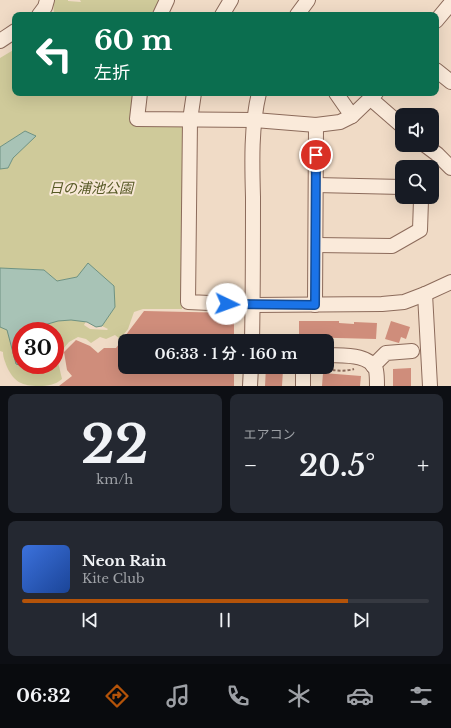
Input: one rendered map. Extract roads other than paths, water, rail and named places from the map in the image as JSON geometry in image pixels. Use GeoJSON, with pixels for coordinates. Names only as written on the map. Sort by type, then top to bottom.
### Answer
{"type":"FeatureCollection","features":[{"type":"Feature","properties":{"kind":"street"},"geometry":{"type":"LineString","coordinates":[[41,12],[45,7],[47,0]]}},
{"type":"Feature","properties":{"kind":"street"},"geometry":{"type":"LineString","coordinates":[[161,12],[167,0]]}},
{"type":"Feature","properties":{"kind":"street"},"geometry":{"type":"LineString","coordinates":[[224,12],[231,0]]}},
{"type":"Feature","properties":{"kind":"street"},"geometry":{"type":"LineString","coordinates":[[298,12],[308,0]]}},
{"type":"Feature","properties":{"kind":"street"},"geometry":{"type":"LineString","coordinates":[[439,18],[451,3]]}},
{"type":"Feature","properties":{"kind":"street"},"geometry":{"type":"LineString","coordinates":[[0,41],[12,33]]}},
{"type":"Feature","properties":{"kind":"street"},"geometry":{"type":"LineString","coordinates":[[439,72],[451,82]]}},
{"type":"Feature","properties":{"kind":"street"},"geometry":{"type":"LineString","coordinates":[[140,96],[137,119],[254,120],[316,125],[340,122],[352,116],[374,96],[395,118]]}},
{"type":"Feature","properties":{"kind":"street"},"geometry":{"type":"LineString","coordinates":[[194,96],[190,120],[188,302],[253,305],[382,304],[404,302],[451,282]]}},
{"type":"Feature","properties":{"kind":"street"},"geometry":{"type":"LineString","coordinates":[[252,334],[252,178],[254,120],[258,96]]}},
{"type":"Feature","properties":{"kind":"street"},"geometry":{"type":"LineString","coordinates":[[338,96],[352,116]]}},
{"type":"Feature","properties":{"kind":"street"},"geometry":{"type":"LineString","coordinates":[[315,305],[316,125]]}},
{"type":"Feature","properties":{"kind":"street"},"geometry":{"type":"LineString","coordinates":[[433,152],[451,168]]}},
{"type":"Feature","properties":{"kind":"street"},"geometry":{"type":"LineString","coordinates":[[316,185],[395,187]]}},
{"type":"Feature","properties":{"kind":"street"},"geometry":{"type":"LineString","coordinates":[[316,245],[392,246],[420,230],[421,204]]}},
{"type":"Feature","properties":{"kind":"street"},"geometry":{"type":"LineString","coordinates":[[425,294],[430,386]]}},
{"type":"Feature","properties":{"kind":"street"},"geometry":{"type":"LineString","coordinates":[[373,366],[386,353],[412,351]]}},
{"type":"Feature","properties":{"kind":"street"},"geometry":{"type":"LineString","coordinates":[[334,356],[363,358],[369,361],[376,372],[377,386]]}},
{"type":"Feature","properties":{"kind":"street"},"geometry":{"type":"LineString","coordinates":[[250,386],[251,374]]}},
{"type":"Feature","properties":{"kind":"street"},"geometry":{"type":"LineString","coordinates":[[302,386],[303,374]]}},
{"type":"Feature","properties":{"kind":"park label","name":"日の浦池公園"},"geometry":{"type":"Point","coordinates":[91,188]}}]}
